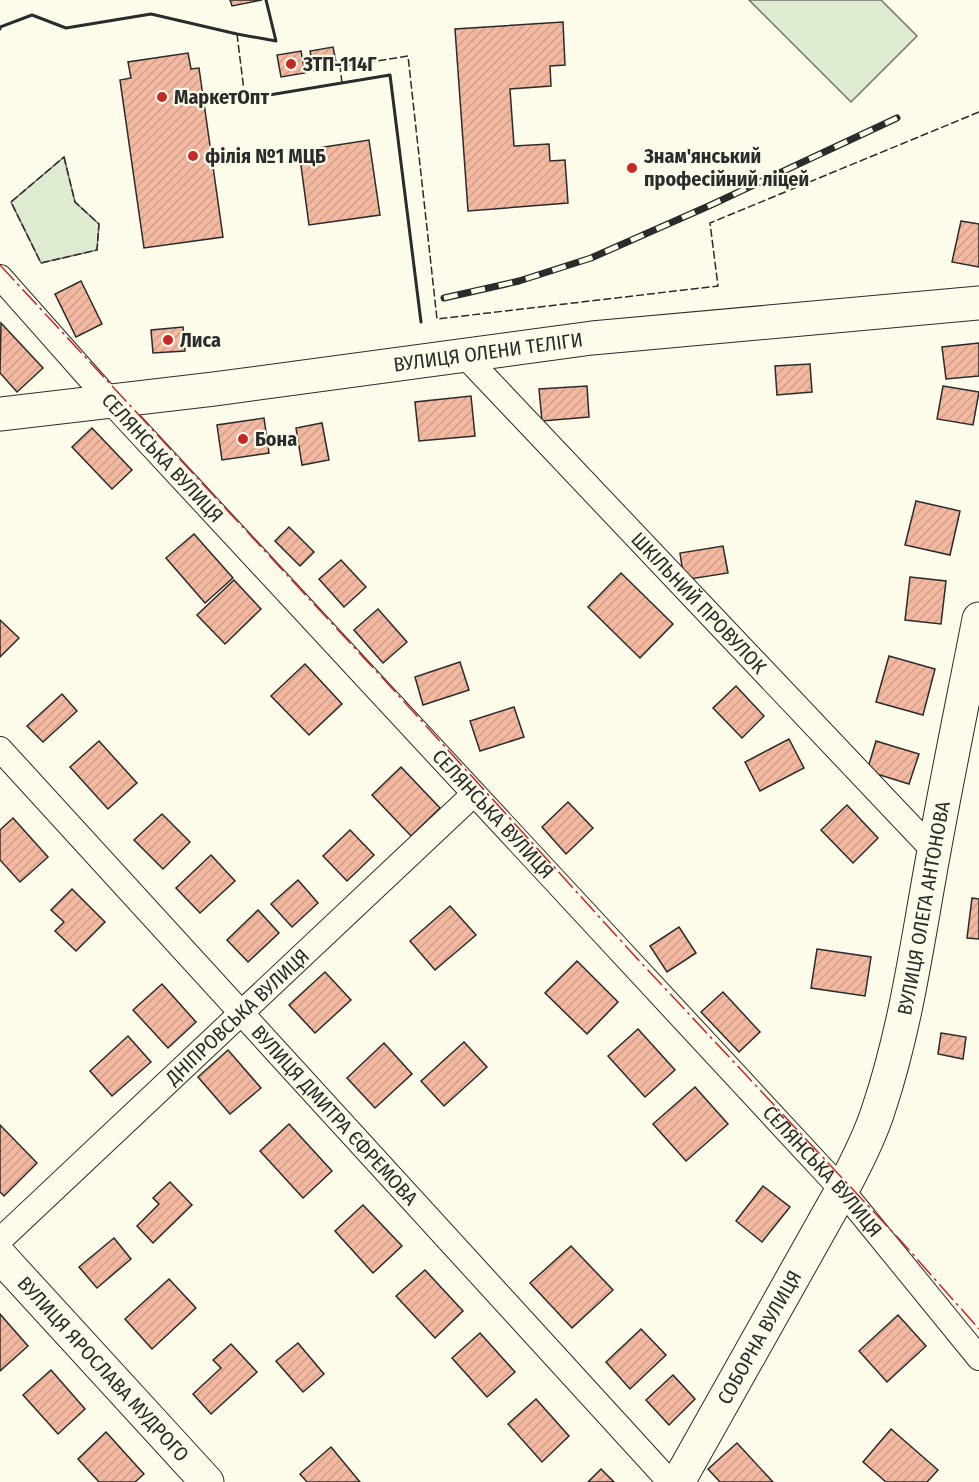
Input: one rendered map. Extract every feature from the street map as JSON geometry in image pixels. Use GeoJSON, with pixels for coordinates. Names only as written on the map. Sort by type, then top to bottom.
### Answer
{"type":"FeatureCollection","features":[{"type":"Feature","properties":{"kind":"street","name":"СЕЛЯНСЬКА ВУЛИЦЯ"},"geometry":{"type":"LineString","coordinates":[[0,277],[110,401],[842,1191],[979,1358]]}},
{"type":"Feature","properties":{"kind":"street","name":"ВУЛИЦЯ ОЛЕНИ ТЕЛІГИ"},"geometry":{"type":"LineString","coordinates":[[0,414],[591,338],[979,303]]}},
{"type":"Feature","properties":{"kind":"street","name":"ШКІЛЬНИЙ ПРОВУЛОК"},"geometry":{"type":"LineString","coordinates":[[465,356],[933,851]]}},
{"type":"Feature","properties":{"kind":"street","name":"ВУЛИЦЯ ОЛЕГА АНТОНОВА"},"geometry":{"type":"LineString","coordinates":[[842,1191],[867,1140],[891,1068],[905,1011],[933,851],[979,619]]}},
{"type":"Feature","properties":{"kind":"street","name":"ВУЛИЦЯ ДМИТРА ЄФРЕМОВА"},"geometry":{"type":"LineString","coordinates":[[0,749],[670,1482]]}},
{"type":"Feature","properties":{"kind":"street","name":"ДНІПРОВСЬКА ВУЛИЦЯ"},"geometry":{"type":"LineString","coordinates":[[0,1240],[474,794]]}},
{"type":"Feature","properties":{"kind":"street","name":"СОБОРНА ВУЛИЦЯ"},"geometry":{"type":"LineString","coordinates":[[678,1482],[842,1191]]}},
{"type":"Feature","properties":{"kind":"street","name":"ВУЛИЦЯ ЯРОСЛАВА МУДРОГО"},"geometry":{"type":"LineString","coordinates":[[0,1256],[207,1482]]}},
{"type":"Feature","properties":{"kind":"green space"},"geometry":{"type":"Polygon","coordinates":[[[749,0],[881,0],[917,36],[851,102],[749,0]]]}},
{"type":"Feature","properties":{"kind":"green space"},"geometry":{"type":"Polygon","coordinates":[[[64,157],[75,202],[99,224],[97,250],[41,263],[11,202],[64,157]]]}},
{"type":"Feature","properties":{"kind":"building"},"geometry":{"type":"Polygon","coordinates":[[[230,0],[262,0],[232,6],[230,0]]]}},
{"type":"Feature","properties":{"kind":"building"},"geometry":{"type":"Polygon","coordinates":[[[563,22],[565,65],[550,66],[551,86],[510,89],[514,146],[549,144],[550,161],[565,160],[568,203],[468,211],[455,29],[563,22]]]}},
{"type":"Feature","properties":{"kind":"building"},"geometry":{"type":"Polygon","coordinates":[[[333,47],[337,67],[314,71],[310,51],[333,47]]]}},
{"type":"Feature","properties":{"kind":"building","name":"ЗТП-114Г"},"geometry":{"type":"Polygon","coordinates":[[[301,51],[305,73],[281,77],[277,55],[301,51]]]}},
{"type":"Feature","properties":{"kind":"building"},"geometry":{"type":"Polygon","coordinates":[[[188,53],[191,69],[199,68],[223,237],[144,248],[120,80],[131,78],[128,62],[188,53]]]}},
{"type":"Feature","properties":{"kind":"building"},"geometry":{"type":"Polygon","coordinates":[[[369,140],[380,215],[309,225],[299,151],[369,140]]]}},
{"type":"Feature","properties":{"kind":"building"},"geometry":{"type":"Polygon","coordinates":[[[961,221],[979,224],[979,267],[952,262],[961,221]]]}},
{"type":"Feature","properties":{"kind":"building"},"geometry":{"type":"Polygon","coordinates":[[[81,281],[102,324],[76,337],[55,294],[81,281]]]}},
{"type":"Feature","properties":{"kind":"building"},"geometry":{"type":"Polygon","coordinates":[[[1,323],[43,368],[17,392],[0,373],[1,323]]]}},
{"type":"Feature","properties":{"kind":"building","name":"Лиса"},"geometry":{"type":"Polygon","coordinates":[[[183,327],[185,351],[153,353],[151,330],[183,327]]]}},
{"type":"Feature","properties":{"kind":"building"},"geometry":{"type":"Polygon","coordinates":[[[979,343],[979,376],[946,379],[942,347],[979,343]]]}},
{"type":"Feature","properties":{"kind":"building"},"geometry":{"type":"Polygon","coordinates":[[[810,364],[812,392],[777,395],[775,366],[810,364]]]}},
{"type":"Feature","properties":{"kind":"building"},"geometry":{"type":"Polygon","coordinates":[[[587,386],[589,417],[542,421],[539,389],[587,386]]]}},
{"type":"Feature","properties":{"kind":"building"},"geometry":{"type":"Polygon","coordinates":[[[943,386],[979,392],[973,425],[937,419],[943,386]]]}},
{"type":"Feature","properties":{"kind":"building"},"geometry":{"type":"Polygon","coordinates":[[[471,396],[475,436],[419,441],[415,402],[471,396]]]}},
{"type":"Feature","properties":{"kind":"building","name":"Бона"},"geometry":{"type":"Polygon","coordinates":[[[264,418],[269,453],[222,460],[217,425],[264,418]]]}},
{"type":"Feature","properties":{"kind":"building"},"geometry":{"type":"Polygon","coordinates":[[[322,423],[329,460],[302,465],[296,428],[322,423]]]}},
{"type":"Feature","properties":{"kind":"building"},"geometry":{"type":"Polygon","coordinates":[[[92,428],[132,470],[112,489],[72,447],[92,428]]]}},
{"type":"Feature","properties":{"kind":"building"},"geometry":{"type":"Polygon","coordinates":[[[916,501],[960,511],[950,555],[905,545],[916,501]]]}},
{"type":"Feature","properties":{"kind":"building"},"geometry":{"type":"Polygon","coordinates":[[[289,527],[314,552],[300,566],[275,541],[289,527]]]}},
{"type":"Feature","properties":{"kind":"building"},"geometry":{"type":"Polygon","coordinates":[[[194,534],[233,578],[205,603],[166,558],[194,534]]]}},
{"type":"Feature","properties":{"kind":"building"},"geometry":{"type":"Polygon","coordinates":[[[723,546],[728,573],[684,580],[680,553],[723,546]]]}},
{"type":"Feature","properties":{"kind":"building"},"geometry":{"type":"Polygon","coordinates":[[[341,560],[366,587],[344,607],[319,579],[341,560]]]}},
{"type":"Feature","properties":{"kind":"building"},"geometry":{"type":"Polygon","coordinates":[[[621,573],[673,624],[640,658],[588,607],[621,573]]]}},
{"type":"Feature","properties":{"kind":"building"},"geometry":{"type":"Polygon","coordinates":[[[910,577],[946,581],[941,624],[905,620],[910,577]]]}},
{"type":"Feature","properties":{"kind":"building"},"geometry":{"type":"Polygon","coordinates":[[[234,580],[261,609],[225,644],[197,615],[234,580]]]}},
{"type":"Feature","properties":{"kind":"building"},"geometry":{"type":"Polygon","coordinates":[[[378,609],[407,642],[383,663],[354,630],[378,609]]]}},
{"type":"Feature","properties":{"kind":"building"},"geometry":{"type":"Polygon","coordinates":[[[0,620],[19,638],[0,657],[0,620]]]}},
{"type":"Feature","properties":{"kind":"building"},"geometry":{"type":"Polygon","coordinates":[[[889,656],[935,669],[923,715],[876,702],[889,656]]]}},
{"type":"Feature","properties":{"kind":"building"},"geometry":{"type":"Polygon","coordinates":[[[460,662],[469,690],[423,705],[415,677],[460,662]]]}},
{"type":"Feature","properties":{"kind":"building"},"geometry":{"type":"Polygon","coordinates":[[[305,664],[342,704],[309,735],[271,696],[305,664]]]}},
{"type":"Feature","properties":{"kind":"building"},"geometry":{"type":"Polygon","coordinates":[[[736,686],[764,716],[742,738],[713,708],[736,686]]]}},
{"type":"Feature","properties":{"kind":"building"},"geometry":{"type":"Polygon","coordinates":[[[62,694],[77,711],[43,742],[27,726],[62,694]]]}},
{"type":"Feature","properties":{"kind":"building"},"geometry":{"type":"Polygon","coordinates":[[[514,707],[524,737],[480,751],[470,721],[514,707]]]}},
{"type":"Feature","properties":{"kind":"building"},"geometry":{"type":"Polygon","coordinates":[[[789,739],[804,768],[760,791],[745,762],[789,739]]]}},
{"type":"Feature","properties":{"kind":"building"},"geometry":{"type":"Polygon","coordinates":[[[99,741],[137,783],[108,809],[70,767],[99,741]]]}},
{"type":"Feature","properties":{"kind":"building"},"geometry":{"type":"Polygon","coordinates":[[[876,741],[919,754],[909,784],[867,771],[876,741]]]}},
{"type":"Feature","properties":{"kind":"building"},"geometry":{"type":"Polygon","coordinates":[[[401,767],[440,808],[411,836],[372,795],[401,767]]]}},
{"type":"Feature","properties":{"kind":"building"},"geometry":{"type":"Polygon","coordinates":[[[568,802],[593,828],[566,854],[542,827],[568,802]]]}},
{"type":"Feature","properties":{"kind":"building"},"geometry":{"type":"Polygon","coordinates":[[[847,805],[878,838],[853,863],[821,830],[847,805]]]}},
{"type":"Feature","properties":{"kind":"building"},"geometry":{"type":"Polygon","coordinates":[[[162,814],[190,842],[163,869],[134,840],[162,814]]]}},
{"type":"Feature","properties":{"kind":"building"},"geometry":{"type":"Polygon","coordinates":[[[13,818],[48,857],[20,882],[0,860],[0,830],[13,818]]]}},
{"type":"Feature","properties":{"kind":"building"},"geometry":{"type":"Polygon","coordinates":[[[350,830],[374,855],[347,881],[323,856],[350,830]]]}},
{"type":"Feature","properties":{"kind":"building"},"geometry":{"type":"Polygon","coordinates":[[[211,855],[235,881],[200,913],[176,888],[211,855]]]}},
{"type":"Feature","properties":{"kind":"building"},"geometry":{"type":"Polygon","coordinates":[[[298,880],[318,903],[292,927],[271,904],[298,880]]]}},
{"type":"Feature","properties":{"kind":"building"},"geometry":{"type":"Polygon","coordinates":[[[72,889],[105,922],[76,951],[55,931],[64,922],[51,910],[72,889]]]}},
{"type":"Feature","properties":{"kind":"building"},"geometry":{"type":"Polygon","coordinates":[[[972,898],[979,899],[979,939],[967,938],[972,898]]]}},
{"type":"Feature","properties":{"kind":"building"},"geometry":{"type":"Polygon","coordinates":[[[450,906],[476,935],[435,970],[410,941],[450,906]]]}},
{"type":"Feature","properties":{"kind":"building"},"geometry":{"type":"Polygon","coordinates":[[[258,910],[279,933],[248,962],[227,940],[258,910]]]}},
{"type":"Feature","properties":{"kind":"building"},"geometry":{"type":"Polygon","coordinates":[[[679,927],[696,953],[667,972],[650,946],[679,927]]]}},
{"type":"Feature","properties":{"kind":"building"},"geometry":{"type":"Polygon","coordinates":[[[817,949],[871,957],[865,996],[811,988],[817,949]]]}},
{"type":"Feature","properties":{"kind":"building"},"geometry":{"type":"Polygon","coordinates":[[[577,961],[618,1002],[587,1034],[545,993],[577,961]]]}},
{"type":"Feature","properties":{"kind":"building"},"geometry":{"type":"Polygon","coordinates":[[[325,972],[351,1000],[315,1033],[289,1005],[325,972]]]}},
{"type":"Feature","properties":{"kind":"building"},"geometry":{"type":"Polygon","coordinates":[[[162,984],[196,1022],[168,1048],[133,1010],[162,984]]]}},
{"type":"Feature","properties":{"kind":"building"},"geometry":{"type":"Polygon","coordinates":[[[723,992],[760,1032],[739,1052],[701,1012],[723,992]]]}},
{"type":"Feature","properties":{"kind":"building"},"geometry":{"type":"Polygon","coordinates":[[[638,1029],[675,1070],[645,1097],[608,1056],[638,1029]]]}},
{"type":"Feature","properties":{"kind":"building"},"geometry":{"type":"Polygon","coordinates":[[[941,1033],[966,1037],[963,1059],[938,1054],[941,1033]]]}},
{"type":"Feature","properties":{"kind":"building"},"geometry":{"type":"Polygon","coordinates":[[[128,1036],[151,1062],[112,1096],[90,1071],[128,1036]]]}},
{"type":"Feature","properties":{"kind":"building"},"geometry":{"type":"Polygon","coordinates":[[[464,1042],[487,1067],[444,1106],[421,1081],[464,1042]]]}},
{"type":"Feature","properties":{"kind":"building"},"geometry":{"type":"Polygon","coordinates":[[[384,1043],[412,1074],[375,1108],[347,1078],[384,1043]]]}},
{"type":"Feature","properties":{"kind":"building"},"geometry":{"type":"Polygon","coordinates":[[[228,1050],[261,1088],[230,1114],[198,1077],[228,1050]]]}},
{"type":"Feature","properties":{"kind":"building"},"geometry":{"type":"Polygon","coordinates":[[[695,1087],[728,1124],[686,1161],[653,1124],[695,1087]]]}},
{"type":"Feature","properties":{"kind":"building"},"geometry":{"type":"Polygon","coordinates":[[[289,1124],[332,1171],[303,1198],[260,1151],[289,1124]]]}},
{"type":"Feature","properties":{"kind":"building"},"geometry":{"type":"Polygon","coordinates":[[[0,1125],[37,1163],[4,1196],[0,1192],[0,1125]]]}},
{"type":"Feature","properties":{"kind":"building"},"geometry":{"type":"Polygon","coordinates":[[[170,1182],[192,1205],[153,1243],[137,1226],[159,1204],[153,1198],[170,1182]]]}},
{"type":"Feature","properties":{"kind":"building"},"geometry":{"type":"Polygon","coordinates":[[[763,1186],[790,1207],[762,1242],[736,1221],[763,1186]]]}},
{"type":"Feature","properties":{"kind":"building"},"geometry":{"type":"Polygon","coordinates":[[[363,1205],[402,1246],[373,1273],[335,1231],[363,1205]]]}},
{"type":"Feature","properties":{"kind":"building"},"geometry":{"type":"Polygon","coordinates":[[[114,1238],[131,1259],[97,1288],[79,1267],[114,1238]]]}},
{"type":"Feature","properties":{"kind":"building"},"geometry":{"type":"Polygon","coordinates":[[[571,1246],[613,1290],[572,1328],[530,1283],[571,1246]]]}},
{"type":"Feature","properties":{"kind":"building"},"geometry":{"type":"Polygon","coordinates":[[[425,1270],[463,1311],[435,1338],[396,1296],[425,1270]]]}},
{"type":"Feature","properties":{"kind":"building"},"geometry":{"type":"Polygon","coordinates":[[[169,1279],[196,1308],[152,1349],[125,1319],[169,1279]]]}},
{"type":"Feature","properties":{"kind":"building"},"geometry":{"type":"Polygon","coordinates":[[[0,1314],[28,1346],[0,1371],[0,1314]]]}},
{"type":"Feature","properties":{"kind":"building"},"geometry":{"type":"Polygon","coordinates":[[[898,1315],[926,1346],[887,1382],[859,1351],[898,1315]]]}},
{"type":"Feature","properties":{"kind":"building"},"geometry":{"type":"Polygon","coordinates":[[[641,1329],[666,1355],[630,1389],[606,1362],[641,1329]]]}},
{"type":"Feature","properties":{"kind":"building"},"geometry":{"type":"Polygon","coordinates":[[[480,1333],[515,1372],[487,1397],[452,1358],[480,1333]]]}},
{"type":"Feature","properties":{"kind":"building"},"geometry":{"type":"Polygon","coordinates":[[[298,1343],[324,1374],[303,1392],[276,1361],[298,1343]]]}},
{"type":"Feature","properties":{"kind":"building"},"geometry":{"type":"Polygon","coordinates":[[[231,1344],[257,1372],[211,1414],[193,1394],[221,1368],[213,1360],[231,1344]]]}},
{"type":"Feature","properties":{"kind":"building"},"geometry":{"type":"Polygon","coordinates":[[[51,1370],[85,1409],[58,1434],[23,1395],[51,1370]]]}},
{"type":"Feature","properties":{"kind":"building"},"geometry":{"type":"Polygon","coordinates":[[[673,1375],[695,1399],[669,1425],[646,1400],[673,1375]]]}},
{"type":"Feature","properties":{"kind":"building"},"geometry":{"type":"Polygon","coordinates":[[[536,1399],[569,1436],[542,1462],[508,1424],[536,1399]]]}},
{"type":"Feature","properties":{"kind":"building"},"geometry":{"type":"Polygon","coordinates":[[[891,1429],[938,1470],[927,1482],[886,1482],[863,1462],[891,1429]]]}},
{"type":"Feature","properties":{"kind":"building"},"geometry":{"type":"Polygon","coordinates":[[[106,1432],[144,1474],[135,1482],[99,1482],[78,1459],[106,1432]]]}},
{"type":"Feature","properties":{"kind":"building"},"geometry":{"type":"Polygon","coordinates":[[[737,1443],[773,1482],[720,1482],[708,1469],[737,1443]]]}},
{"type":"Feature","properties":{"kind":"building"},"geometry":{"type":"Polygon","coordinates":[[[331,1447],[360,1482],[307,1482],[300,1474],[331,1447]]]}},
{"type":"Feature","properties":{"kind":"building"},"geometry":{"type":"Polygon","coordinates":[[[601,1469],[614,1482],[588,1482],[601,1469]]]}},
{"type":"Feature","properties":{"kind":"railway"},"geometry":{"type":"LineString","coordinates":[[444,298],[519,281],[591,258],[897,118]]}},
{"type":"Feature","properties":{"kind":"fence"},"geometry":{"type":"LineString","coordinates":[[237,34],[245,99]]}},
{"type":"Feature","properties":{"kind":"fence"},"geometry":{"type":"LineString","coordinates":[[342,83],[340,67],[408,56],[437,319],[718,286],[710,223],[979,112]]}},
{"type":"Feature","properties":{"kind":"fence"},"geometry":{"type":"LineString","coordinates":[[64,157],[75,202],[99,224],[97,250],[41,263],[11,202],[64,157]]}},
{"type":"Feature","properties":{"kind":"wall"},"geometry":{"type":"LineString","coordinates":[[0,29],[0,27],[32,15],[66,28],[151,14],[276,41],[266,0]]}},
{"type":"Feature","properties":{"kind":"wall"},"geometry":{"type":"LineString","coordinates":[[245,99],[390,75],[421,322]]}},
{"type":"Feature","properties":{"kind":"power"},"geometry":{"type":"LineString","coordinates":[[0,265],[389,685],[632,953],[901,1241],[979,1329]]}},
{"type":"Feature","properties":{"kind":"place","name":"ЗТП-114Г"},"geometry":{"type":"Point","coordinates":[291,64]}},
{"type":"Feature","properties":{"kind":"place","name":"МаркетОпт"},"geometry":{"type":"Point","coordinates":[162,97]}},
{"type":"Feature","properties":{"kind":"place","name":"філія №1 МЦБ"},"geometry":{"type":"Point","coordinates":[193,156]}},
{"type":"Feature","properties":{"kind":"place","name":"Знам'янський професійний ліцей"},"geometry":{"type":"Point","coordinates":[632,168]}},
{"type":"Feature","properties":{"kind":"place","name":"Лиса"},"geometry":{"type":"Point","coordinates":[168,340]}},
{"type":"Feature","properties":{"kind":"place","name":"Бона"},"geometry":{"type":"Point","coordinates":[243,439]}}]}
